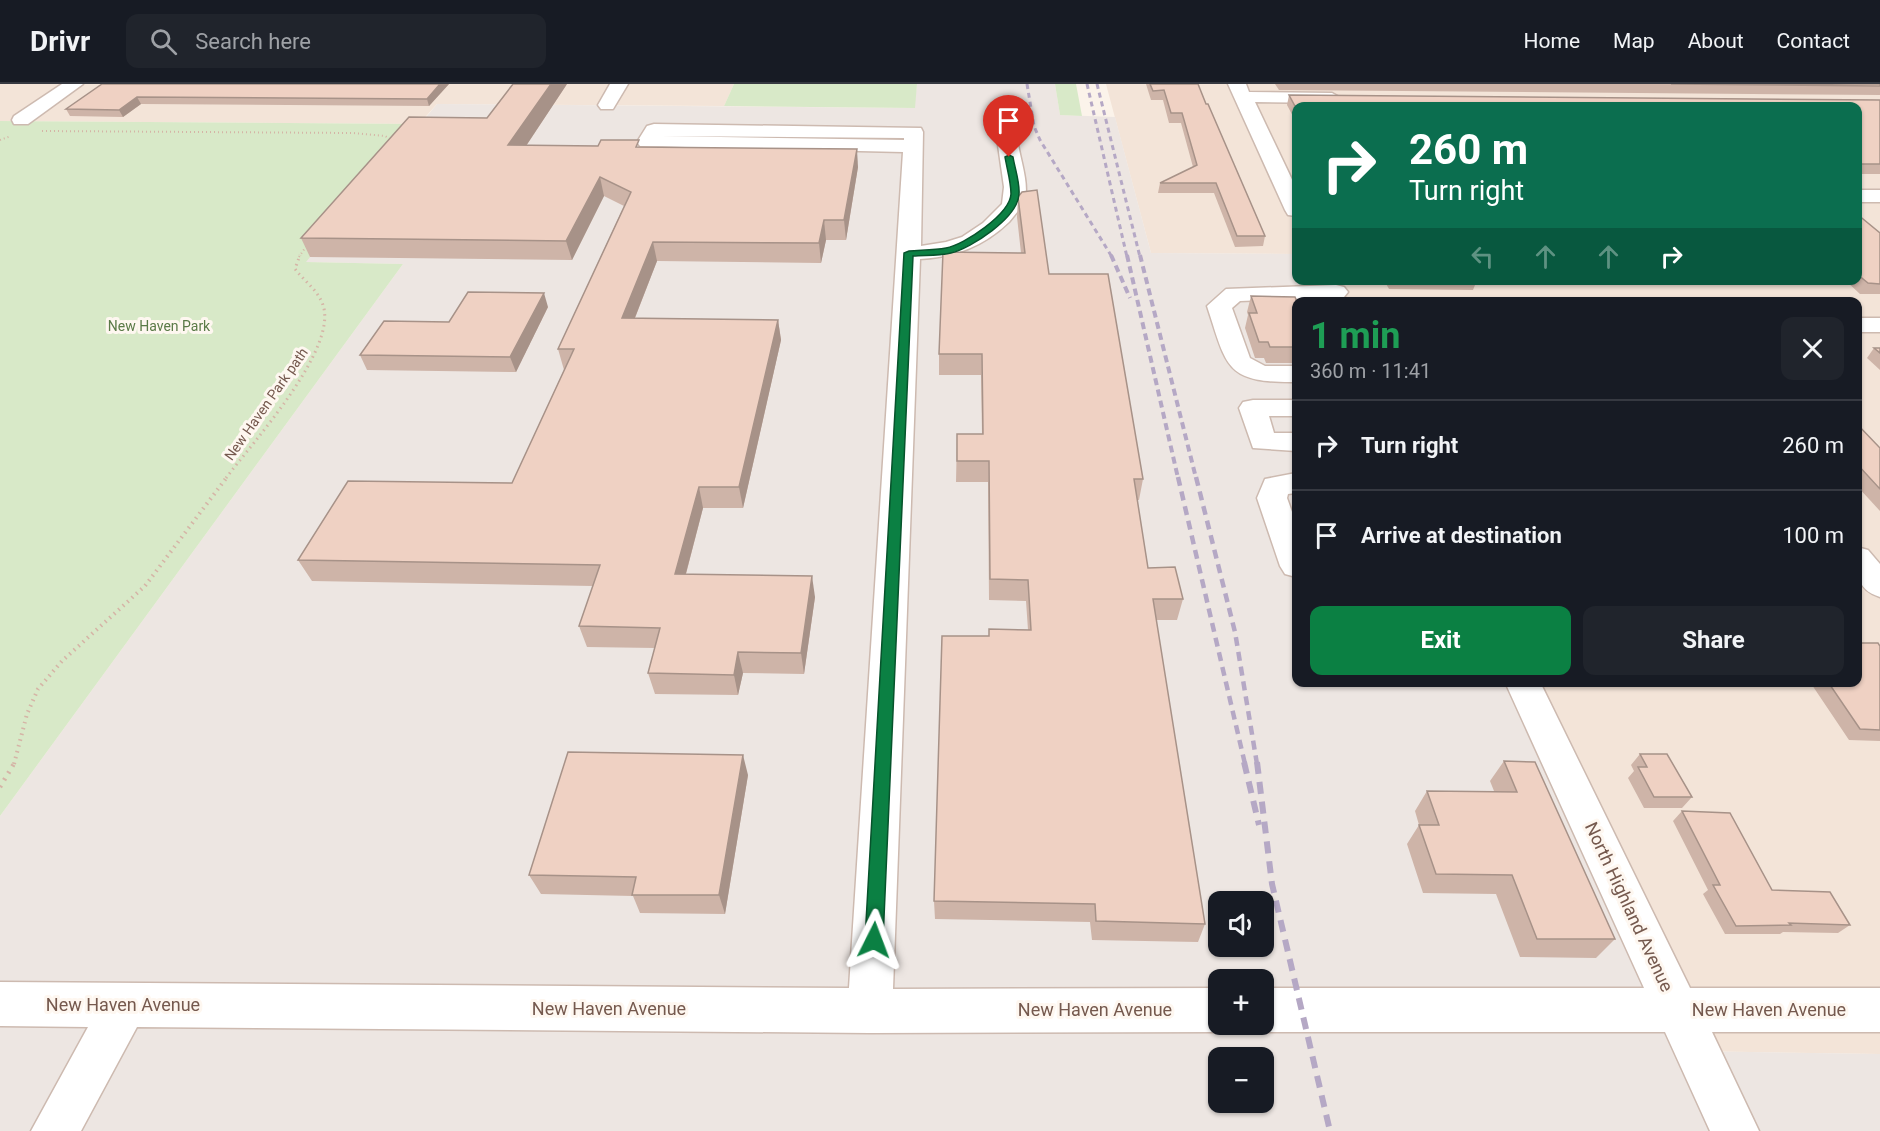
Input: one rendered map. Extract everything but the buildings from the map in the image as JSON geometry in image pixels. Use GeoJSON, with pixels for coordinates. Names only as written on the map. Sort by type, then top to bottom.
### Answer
{"type":"FeatureCollection","features":[{"type":"Feature","properties":{"kind":"street"},"geometry":{"type":"LineString","coordinates":[[24,129],[74,84]]}},
{"type":"Feature","properties":{"kind":"street"},"geometry":{"type":"LineString","coordinates":[[607,105],[619,84]]}},
{"type":"Feature","properties":{"kind":"street"},"geometry":{"type":"LineString","coordinates":[[1240,91],[1344,98]]}},
{"type":"Feature","properties":{"kind":"street"},"geometry":{"type":"LineString","coordinates":[[1240,91],[1291,191]]}},
{"type":"Feature","properties":{"kind":"street"},"geometry":{"type":"LineString","coordinates":[[870,1011],[914,132],[654,130],[647,142],[913,146]]}},
{"type":"Feature","properties":{"kind":"street"},"geometry":{"type":"LineString","coordinates":[[909,249],[948,251],[964,246],[982,235],[1010,208],[1015,196],[1006,138]]}},
{"type":"Feature","properties":{"kind":"street"},"geometry":{"type":"LineString","coordinates":[[1862,196],[1880,196]]}},
{"type":"Feature","properties":{"kind":"street"},"geometry":{"type":"LineString","coordinates":[[1292,374],[1259,374],[1244,367],[1238,361],[1219,306],[1234,294],[1335,291]]}},
{"type":"Feature","properties":{"kind":"street"},"geometry":{"type":"LineString","coordinates":[[1862,325],[1880,326]]}},
{"type":"Feature","properties":{"kind":"street"},"geometry":{"type":"LineString","coordinates":[[1292,408],[1252,408],[1263,442],[1292,442]]}},
{"type":"Feature","properties":{"kind":"street"},"geometry":{"type":"LineString","coordinates":[[1292,484],[1275,486],[1272,498],[1292,555]]}},
{"type":"Feature","properties":{"kind":"street"},"geometry":{"type":"LineString","coordinates":[[1862,564],[1880,585]]}},
{"type":"Feature","properties":{"kind":"street","name":"North Highland Avenue"},"geometry":{"type":"LineString","coordinates":[[1524,687],[1735,1131]]}},
{"type":"Feature","properties":{"kind":"street","name":"New Haven Avenue"},"geometry":{"type":"LineString","coordinates":[[0,1005],[870,1011],[1208,1010]]}},
{"type":"Feature","properties":{"kind":"street"},"geometry":{"type":"LineString","coordinates":[[56,1131],[125,1005]]}},
{"type":"Feature","properties":{"kind":"street","name":"New Haven Avenue"},"geometry":{"type":"LineString","coordinates":[[1274,1010],[1880,1010]]}},
{"type":"Feature","properties":{"kind":"path"},"geometry":{"type":"LineString","coordinates":[[0,140],[24,129],[362,133],[385,136],[393,140],[392,147]]}},
{"type":"Feature","properties":{"kind":"path","name":"New Haven Park path"},"geometry":{"type":"LineString","coordinates":[[0,787],[18,760],[25,712],[39,688],[61,663],[129,604],[145,586],[309,367],[323,337],[325,316],[320,298],[295,269],[296,260],[310,242]]}},
{"type":"Feature","properties":{"kind":"shaded area"},"geometry":{"type":"Polygon","coordinates":[[[0,84],[734,84],[724,106],[437,104],[419,124],[0,121],[0,84]]]}},
{"type":"Feature","properties":{"kind":"shaded area"},"geometry":{"type":"Polygon","coordinates":[[[917,84],[1055,84],[1060,115],[1115,117],[1151,253],[1292,254],[1292,285],[1321,285],[1327,297],[1292,297],[1292,687],[1515,687],[1691,1051],[1880,1054],[1880,1131],[0,1131],[0,816],[403,264],[305,262],[437,104],[914,108],[917,84]]]}},
{"type":"Feature","properties":{"kind":"shaded area"},"geometry":{"type":"Polygon","coordinates":[[[1106,84],[1880,84],[1880,1054],[1691,1051],[1515,687],[1862,687],[1862,297],[1327,297],[1321,285],[1862,285],[1862,102],[1292,102],[1292,254],[1151,253],[1106,84]]]}},
{"type":"Feature","properties":{"kind":"green space"},"geometry":{"type":"Polygon","coordinates":[[[734,84],[917,84],[915,108],[724,106],[734,84]]]}},
{"type":"Feature","properties":{"kind":"green space"},"geometry":{"type":"Polygon","coordinates":[[[1055,84],[1076,84],[1082,116],[1060,115],[1055,84]]]}},
{"type":"Feature","properties":{"kind":"green space","name":"New Haven Park"},"geometry":{"type":"Polygon","coordinates":[[[0,121],[419,124],[306,262],[403,264],[0,816],[0,121]]]}},
{"type":"Feature","properties":{"kind":"railway"},"geometry":{"type":"LineString","coordinates":[[1027,84],[1034,126],[1040,140],[1112,256]]}},
{"type":"Feature","properties":{"kind":"railway"},"geometry":{"type":"LineString","coordinates":[[1087,84],[1127,257]]}},
{"type":"Feature","properties":{"kind":"railway"},"geometry":{"type":"LineString","coordinates":[[1097,84],[1140,257]]}},
{"type":"Feature","properties":{"kind":"railway"},"geometry":{"type":"LineString","coordinates":[[1127,255],[1178,478]]}},
{"type":"Feature","properties":{"kind":"railway"},"geometry":{"type":"LineString","coordinates":[[1140,255],[1196,478]]}},
{"type":"Feature","properties":{"kind":"railway"},"geometry":{"type":"LineString","coordinates":[[1112,256],[1130,298]]}},
{"type":"Feature","properties":{"kind":"railway"},"geometry":{"type":"LineString","coordinates":[[1178,477],[1245,764]]}},
{"type":"Feature","properties":{"kind":"railway"},"geometry":{"type":"LineString","coordinates":[[1196,477],[1235,632],[1257,764]]}},
{"type":"Feature","properties":{"kind":"railway"},"geometry":{"type":"LineString","coordinates":[[1244,762],[1259,825]]}},
{"type":"Feature","properties":{"kind":"railway"},"geometry":{"type":"LineString","coordinates":[[1257,762],[1272,884],[1330,1131]]}},
{"type":"Feature","properties":{"kind":"route"},"geometry":{"type":"LineString","coordinates":[[874,940],[909,253],[948,251],[964,246],[996,223],[1010,208],[1015,196],[1009,157]]}}]}
